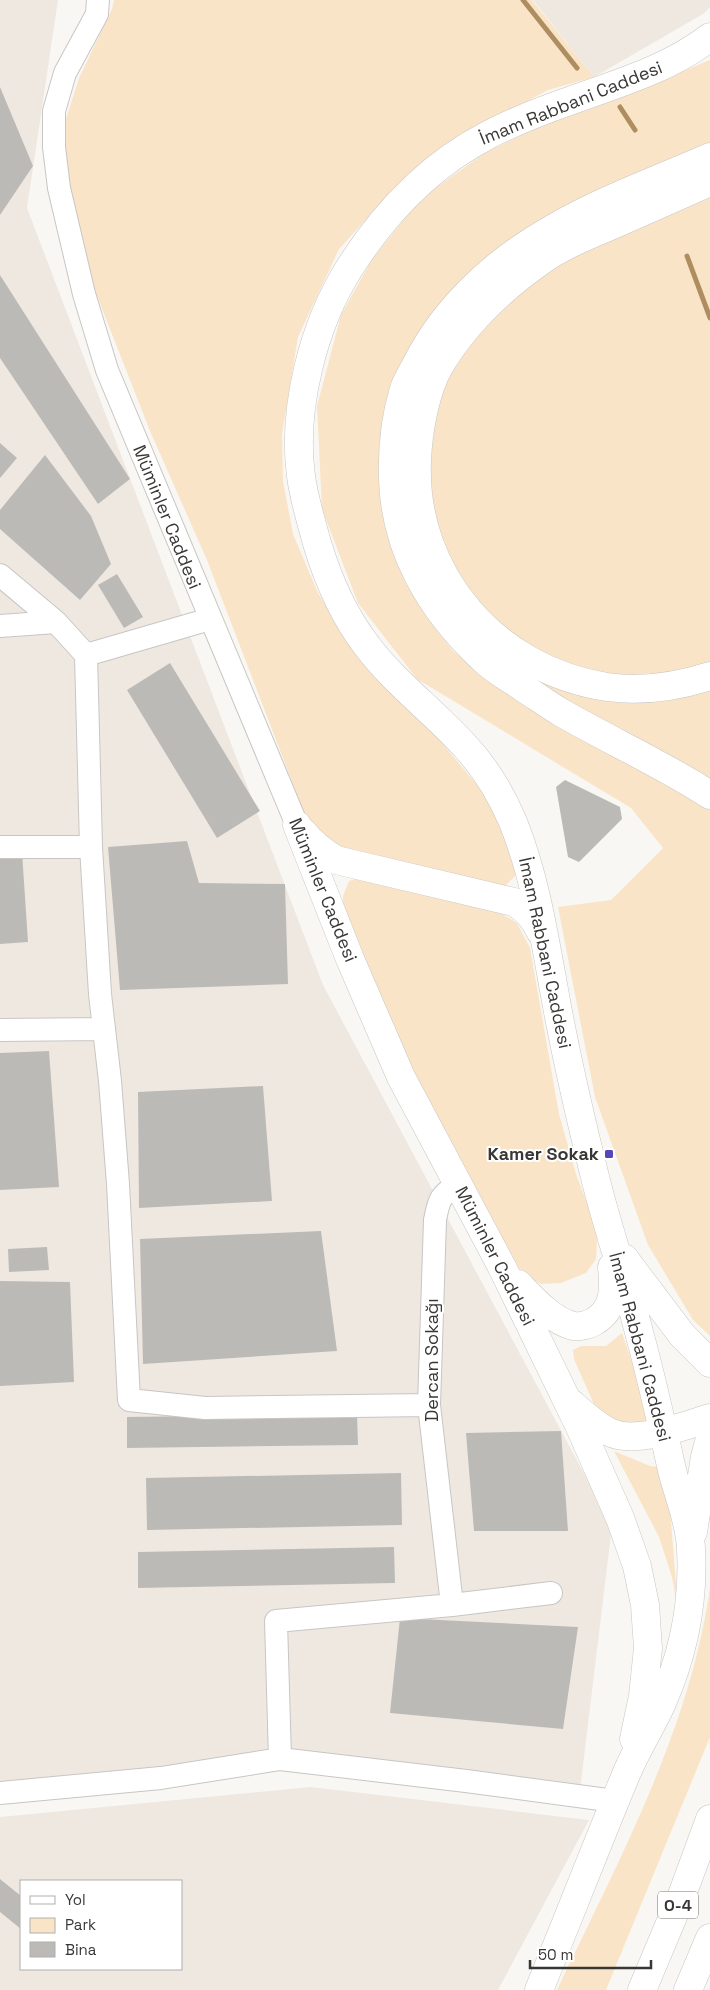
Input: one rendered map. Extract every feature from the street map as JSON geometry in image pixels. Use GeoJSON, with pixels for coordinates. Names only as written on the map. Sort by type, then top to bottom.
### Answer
{"type":"FeatureCollection","features":[{"type":"Feature","properties":{"kind":"main road","name":"İmam Rabbani Caddesi"},"geometry":{"type":"LineString","coordinates":[[629,1768],[660,1707],[681,1652],[688,1617],[692,1543],[640,1333],[611,1238],[576,1098],[546,946],[523,852],[501,797],[466,746],[368,648],[344,609],[323,563],[306,504],[300,474],[300,423],[315,341],[327,309],[346,272],[369,240],[412,189],[440,166],[492,133],[674,61],[710,37]]}},
{"type":"Feature","properties":{"kind":"main road"},"geometry":{"type":"LineString","coordinates":[[710,157],[597,206],[550,230],[500,263],[471,290],[446,316],[423,350],[405,387],[396,423],[392,457],[393,495],[398,527],[410,561],[428,594],[456,632],[485,661],[560,712],[678,774],[710,795]]}},
{"type":"Feature","properties":{"kind":"main road"},"geometry":{"type":"LineString","coordinates":[[710,182],[576,240],[539,262],[504,289],[479,314],[467,327],[439,367],[425,404],[418,437],[416,482],[421,518],[432,555],[444,580],[480,624],[502,642],[545,669],[577,680],[609,687],[660,687],[685,684],[710,676]]}},
{"type":"Feature","properties":{"kind":"main road"},"geometry":{"type":"LineString","coordinates":[[297,825],[322,852],[336,860],[514,902],[526,910],[536,922],[546,946]]}},
{"type":"Feature","properties":{"kind":"main road","name":"Müminler Caddesi"},"geometry":{"type":"LineString","coordinates":[[297,825],[330,911],[401,1077],[502,1267],[580,1425],[620,1518],[637,1566],[645,1605],[648,1648],[643,1696],[629,1768]]}},
{"type":"Feature","properties":{"kind":"main road"},"geometry":{"type":"LineString","coordinates":[[497,899],[512,895],[522,888],[526,877],[523,852]]}},
{"type":"Feature","properties":{"kind":"main road"},"geometry":{"type":"LineString","coordinates":[[330,911],[328,889],[331,877],[336,871],[356,866]]}},
{"type":"Feature","properties":{"kind":"main road"},"geometry":{"type":"LineString","coordinates":[[502,1267],[545,1310],[574,1326],[590,1324],[599,1319],[608,1309],[613,1295],[611,1238]]}},
{"type":"Feature","properties":{"kind":"main road"},"geometry":{"type":"LineString","coordinates":[[611,1238],[632,1271],[682,1335],[710,1364]]}},
{"type":"Feature","properties":{"kind":"main road"},"geometry":{"type":"LineString","coordinates":[[567,1400],[598,1426],[610,1433],[626,1435],[650,1434],[710,1418]]}},
{"type":"Feature","properties":{"kind":"main road"},"geometry":{"type":"LineString","coordinates":[[692,1543],[705,1457],[710,1438]]}},
{"type":"Feature","properties":{"kind":"main road"},"geometry":{"type":"LineString","coordinates":[[539,1990],[629,1768]]}},
{"type":"Feature","properties":{"kind":"main road","name":"O-4"},"geometry":{"type":"LineString","coordinates":[[642,1990],[682,1895],[710,1819]]}},
{"type":"Feature","properties":{"kind":"main road","name":"O-4"},"geometry":{"type":"LineString","coordinates":[[688,1990],[710,1940]]}},
{"type":"Feature","properties":{"kind":"street","name":"Müminler Caddesi"},"geometry":{"type":"LineString","coordinates":[[98,0],[97,14],[64,73],[54,111],[54,147],[58,188],[84,294],[107,370],[297,825]]}},
{"type":"Feature","properties":{"kind":"street"},"geometry":{"type":"LineString","coordinates":[[0,575],[56,622],[86,655],[92,847],[100,994],[118,1184],[129,1400],[205,1408],[429,1405]]}},
{"type":"Feature","properties":{"kind":"street"},"geometry":{"type":"LineString","coordinates":[[86,655],[210,619]]}},
{"type":"Feature","properties":{"kind":"street"},"geometry":{"type":"LineString","coordinates":[[0,626],[56,622]]}},
{"type":"Feature","properties":{"kind":"street"},"geometry":{"type":"LineString","coordinates":[[0,847],[92,847]]}},
{"type":"Feature","properties":{"kind":"street"},"geometry":{"type":"LineString","coordinates":[[0,1030],[104,1029]]}},
{"type":"Feature","properties":{"kind":"street","name":"Dercan Sokağı"},"geometry":{"type":"LineString","coordinates":[[452,1605],[429,1405],[435,1220],[438,1206],[444,1193],[459,1184]]}},
{"type":"Feature","properties":{"kind":"street"},"geometry":{"type":"LineString","coordinates":[[280,1759],[276,1621],[452,1605],[551,1593]]}},
{"type":"Feature","properties":{"kind":"street"},"geometry":{"type":"LineString","coordinates":[[0,1793],[161,1778],[280,1759],[466,1780],[615,1801]]}},
{"type":"Feature","properties":{"kind":"street"},"geometry":{"type":"LineString","coordinates":[[631,1990],[682,1895]]}},
{"type":"Feature","properties":{"kind":"street"},"geometry":{"type":"LineString","coordinates":[[694,1990],[710,1940]]}},
{"type":"Feature","properties":{"kind":"shaded area"},"geometry":{"type":"Polygon","coordinates":[[[0,0],[58,0],[27,208],[323,985],[612,1526],[578,1807],[309,1761],[0,1788],[0,0]]]}},
{"type":"Feature","properties":{"kind":"shaded area"},"geometry":{"type":"Polygon","coordinates":[[[533,0],[710,0],[710,7],[703,14],[594,77],[533,0]]]}},
{"type":"Feature","properties":{"kind":"shaded area"},"geometry":{"type":"Polygon","coordinates":[[[311,1787],[589,1820],[498,1990],[0,1990],[0,1817],[311,1787]]]}},
{"type":"Feature","properties":{"kind":"green space"},"geometry":{"type":"Polygon","coordinates":[[[114,0],[532,0],[594,77],[548,90],[490,121],[422,167],[372,213],[339,249],[298,337],[282,434],[283,481],[293,534],[318,593],[365,666],[431,730],[488,798],[515,855],[516,875],[505,886],[357,853],[314,839],[207,560],[150,431],[79,250],[67,172],[64,125],[79,78],[112,9],[114,0]]]}},
{"type":"Feature","properties":{"kind":"green space"},"geometry":{"type":"Polygon","coordinates":[[[710,60],[710,143],[559,213],[486,261],[387,526],[405,582],[427,618],[453,651],[505,692],[575,734],[710,808],[710,1336],[693,1320],[648,1245],[595,1097],[558,907],[611,900],[663,848],[631,808],[417,679],[358,603],[322,509],[317,406],[341,315],[371,261],[420,199],[485,153],[558,117],[652,84],[710,60]]]}},
{"type":"Feature","properties":{"kind":"green space"},"geometry":{"type":"Polygon","coordinates":[[[710,168],[710,172],[644,199],[577,231],[514,270],[486,293],[462,319],[431,367],[413,417],[407,469],[412,520],[429,568],[457,612],[495,649],[545,678],[603,696],[649,699],[710,686],[710,779],[700,772],[598,722],[548,694],[501,663],[472,638],[448,610],[428,579],[414,546],[404,511],[401,475],[403,438],[411,401],[422,372],[435,345],[438,346],[463,313],[492,284],[560,238],[634,201],[710,168]]]}},
{"type":"Feature","properties":{"kind":"green space"},"geometry":{"type":"Polygon","coordinates":[[[710,192],[710,664],[677,674],[603,676],[565,666],[501,631],[452,572],[427,501],[431,424],[451,369],[475,332],[508,300],[548,271],[592,246],[710,192]]]}},
{"type":"Feature","properties":{"kind":"green space"},"geometry":{"type":"Polygon","coordinates":[[[367,875],[494,909],[517,923],[530,948],[559,1114],[576,1174],[595,1224],[597,1240],[596,1259],[586,1273],[561,1283],[541,1284],[521,1272],[411,1075],[343,914],[343,896],[349,881],[367,875]]]}},
{"type":"Feature","properties":{"kind":"green space"},"geometry":{"type":"Polygon","coordinates":[[[622,1333],[654,1426],[627,1431],[596,1409],[574,1359],[573,1350],[581,1346],[606,1346],[622,1333]]]}},
{"type":"Feature","properties":{"kind":"green space"},"geometry":{"type":"Polygon","coordinates":[[[614,1451],[650,1466],[658,1467],[670,1509],[678,1610],[672,1577],[659,1537],[614,1451]]]}},
{"type":"Feature","properties":{"kind":"green space"},"geometry":{"type":"Polygon","coordinates":[[[710,1587],[710,1737],[606,1990],[557,1990],[627,1844],[669,1744],[686,1693],[700,1640],[710,1587]]]}},
{"type":"Feature","properties":{"kind":"building"},"geometry":{"type":"Polygon","coordinates":[[[0,87],[33,166],[0,215],[0,87]]]}},
{"type":"Feature","properties":{"kind":"building"},"geometry":{"type":"Polygon","coordinates":[[[0,275],[130,479],[98,504],[0,358],[0,275]]]}},
{"type":"Feature","properties":{"kind":"building"},"geometry":{"type":"Polygon","coordinates":[[[0,443],[17,458],[0,478],[0,443]]]}},
{"type":"Feature","properties":{"kind":"building"},"geometry":{"type":"Polygon","coordinates":[[[45,455],[91,516],[111,564],[80,600],[0,529],[0,510],[45,455]]]}},
{"type":"Feature","properties":{"kind":"building"},"geometry":{"type":"Polygon","coordinates":[[[117,574],[143,617],[124,628],[98,585],[117,574]]]}},
{"type":"Feature","properties":{"kind":"building"},"geometry":{"type":"Polygon","coordinates":[[[170,663],[260,811],[217,838],[127,690],[170,663]]]}},
{"type":"Feature","properties":{"kind":"building"},"geometry":{"type":"Polygon","coordinates":[[[565,780],[620,807],[622,819],[579,862],[568,857],[556,787],[565,780]]]}},
{"type":"Feature","properties":{"kind":"building"},"geometry":{"type":"Polygon","coordinates":[[[187,841],[199,883],[285,884],[288,984],[120,990],[108,847],[187,841]]]}},
{"type":"Feature","properties":{"kind":"building"},"geometry":{"type":"Polygon","coordinates":[[[22,852],[28,942],[0,944],[0,854],[22,852]]]}},
{"type":"Feature","properties":{"kind":"building"},"geometry":{"type":"Polygon","coordinates":[[[49,1051],[59,1187],[0,1190],[0,1053],[49,1051]]]}},
{"type":"Feature","properties":{"kind":"building"},"geometry":{"type":"Polygon","coordinates":[[[263,1086],[272,1201],[139,1208],[138,1092],[263,1086]]]}},
{"type":"Feature","properties":{"kind":"building"},"geometry":{"type":"Polygon","coordinates":[[[321,1231],[337,1351],[143,1364],[140,1239],[321,1231]]]}},
{"type":"Feature","properties":{"kind":"building"},"geometry":{"type":"Polygon","coordinates":[[[47,1247],[49,1270],[9,1272],[8,1249],[47,1247]]]}},
{"type":"Feature","properties":{"kind":"building"},"geometry":{"type":"Polygon","coordinates":[[[0,1281],[70,1282],[74,1382],[0,1386],[0,1281]]]}},
{"type":"Feature","properties":{"kind":"building"},"geometry":{"type":"Polygon","coordinates":[[[357,1414],[358,1445],[127,1448],[127,1417],[357,1414]]]}},
{"type":"Feature","properties":{"kind":"building"},"geometry":{"type":"Polygon","coordinates":[[[561,1431],[568,1531],[474,1531],[466,1433],[561,1431]]]}},
{"type":"Feature","properties":{"kind":"building"},"geometry":{"type":"Polygon","coordinates":[[[401,1473],[402,1525],[147,1530],[146,1478],[401,1473]]]}},
{"type":"Feature","properties":{"kind":"building"},"geometry":{"type":"Polygon","coordinates":[[[394,1547],[395,1583],[138,1588],[138,1552],[394,1547]]]}},
{"type":"Feature","properties":{"kind":"building"},"geometry":{"type":"Polygon","coordinates":[[[400,1618],[578,1627],[563,1729],[390,1713],[400,1618]]]}},
{"type":"Feature","properties":{"kind":"building"},"geometry":{"type":"Polygon","coordinates":[[[0,1879],[20,1895],[20,1928],[0,1912],[0,1879]]]}},
{"type":"Feature","properties":{"kind":"waterway"},"geometry":{"type":"LineString","coordinates":[[523,0],[577,68]]}},
{"type":"Feature","properties":{"kind":"waterway"},"geometry":{"type":"LineString","coordinates":[[620,107],[635,130]]}},
{"type":"Feature","properties":{"kind":"waterway"},"geometry":{"type":"LineString","coordinates":[[687,256],[710,318]]}},
{"type":"Feature","properties":{"kind":"place","name":"Kamer Sokak"},"geometry":{"type":"Point","coordinates":[609,1154]}}]}
